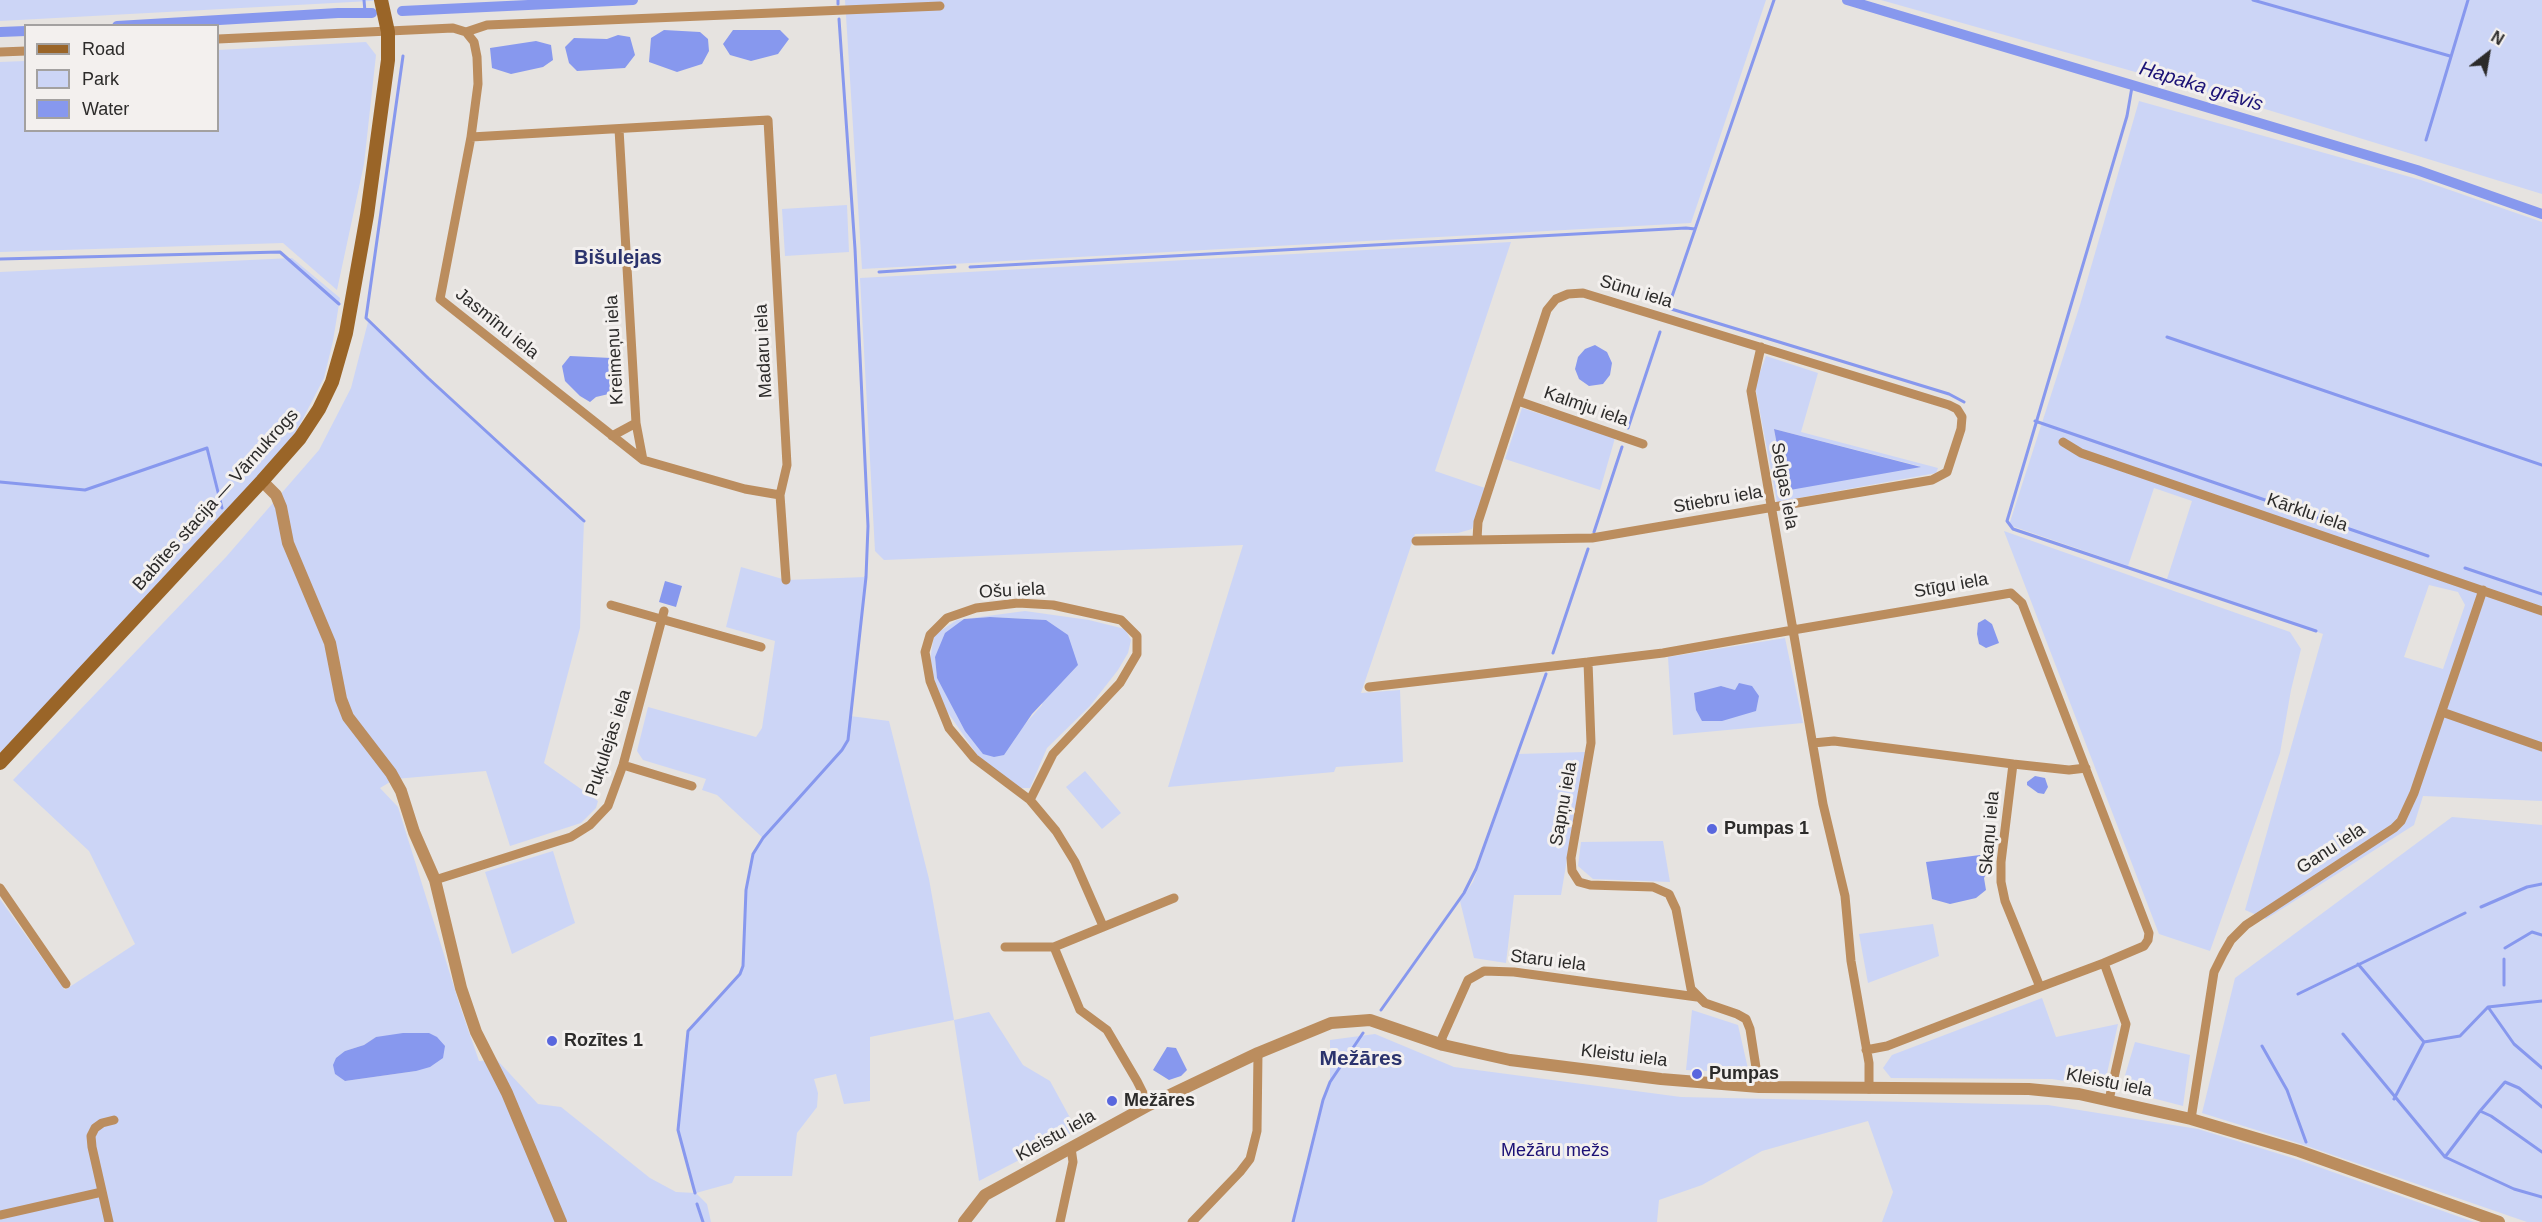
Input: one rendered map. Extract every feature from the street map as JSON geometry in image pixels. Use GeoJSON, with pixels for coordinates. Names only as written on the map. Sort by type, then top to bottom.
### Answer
{"type":"FeatureCollection","features":[{"type":"Feature","properties":{"kind":"main road","name":"Babītes stacija — Vārnukrogs"},"geometry":{"type":"LineString","coordinates":[[0,763],[262,481],[300,438],[319,409],[332,382],[340,353],[368,203],[385,85],[388,32],[381,0]]}},
{"type":"Feature","properties":{"kind":"street"},"geometry":{"type":"LineString","coordinates":[[219,39],[453,28],[466,32],[487,25],[940,6]]}},
{"type":"Feature","properties":{"kind":"street","name":"Jasmīnu iela"},"geometry":{"type":"LineString","coordinates":[[466,32],[474,42],[478,84],[472,113],[471,137],[440,299],[643,460],[745,489],[780,495]]}},
{"type":"Feature","properties":{"kind":"street"},"geometry":{"type":"LineString","coordinates":[[0,52],[24,51]]}},
{"type":"Feature","properties":{"kind":"street","name":"Madaru iela"},"geometry":{"type":"LineString","coordinates":[[619,129],[768,120],[787,465],[780,495],[786,580]]}},
{"type":"Feature","properties":{"kind":"street"},"geometry":{"type":"LineString","coordinates":[[471,137],[619,129]]}},
{"type":"Feature","properties":{"kind":"street","name":"Kreimeņu iela"},"geometry":{"type":"LineString","coordinates":[[619,129],[636,423],[643,460]]}},
{"type":"Feature","properties":{"kind":"street","name":"Sūnu iela"},"geometry":{"type":"LineString","coordinates":[[1477,539],[1478,522],[1547,310],[1552,303],[1568,294],[1583,293],[1949,405]]}},
{"type":"Feature","properties":{"kind":"street","name":"Selgas iela"},"geometry":{"type":"LineString","coordinates":[[1761,347],[1751,391],[1792,630]]}},
{"type":"Feature","properties":{"kind":"street","name":"Kalmju iela"},"geometry":{"type":"LineString","coordinates":[[1518,401],[1643,444]]}},
{"type":"Feature","properties":{"kind":"street","name":"Stiebru iela"},"geometry":{"type":"LineString","coordinates":[[1416,540],[1592,538],[1932,480],[1943,476],[1949,466],[1963,421],[1959,411],[1949,405]]}},
{"type":"Feature","properties":{"kind":"street"},"geometry":{"type":"LineString","coordinates":[[612,436],[636,423]]}},
{"type":"Feature","properties":{"kind":"street","name":"Kārklu iela"},"geometry":{"type":"LineString","coordinates":[[2063,442],[2081,453],[2542,611]]}},
{"type":"Feature","properties":{"kind":"street"},"geometry":{"type":"LineString","coordinates":[[262,481],[276,495],[281,507],[288,543],[330,643],[341,699],[348,717],[391,773],[401,791],[414,832],[435,880],[461,988],[476,1032],[507,1093],[561,1222]]}},
{"type":"Feature","properties":{"kind":"street","name":"Ganu iela"},"geometry":{"type":"LineString","coordinates":[[2191,1119],[2214,972],[2223,954],[2231,940],[2246,925],[2394,828],[2401,821],[2414,793],[2483,590]]}},
{"type":"Feature","properties":{"kind":"street","name":"Stīgu iela"},"geometry":{"type":"LineString","coordinates":[[1792,630],[2011,593],[2022,603],[2149,933],[2144,946],[2040,987]]}},
{"type":"Feature","properties":{"kind":"street","name":"Ošu iela"},"geometry":{"type":"LineString","coordinates":[[1030,800],[1053,754],[1120,683],[1137,654],[1137,636],[1121,620],[1053,605],[1018,603],[976,608],[947,618],[930,635],[925,652],[926,669],[936,700],[949,728],[974,758],[1030,800],[1064,842],[1103,926]]}},
{"type":"Feature","properties":{"kind":"street"},"geometry":{"type":"LineString","coordinates":[[611,605],[663,616],[761,647]]}},
{"type":"Feature","properties":{"kind":"street","name":"Puķulejas iela"},"geometry":{"type":"LineString","coordinates":[[435,880],[571,837],[590,825],[608,806],[623,765],[663,616]]}},
{"type":"Feature","properties":{"kind":"street"},"geometry":{"type":"LineString","coordinates":[[1369,687],[1663,652],[1792,630],[1827,826],[1845,896],[1850,952],[1866,1050],[1869,1089]]}},
{"type":"Feature","properties":{"kind":"street","name":"Sapņu iela"},"geometry":{"type":"LineString","coordinates":[[1588,662],[1591,743],[1571,858],[1572,871],[1579,882],[1590,885],[1653,887],[1669,894],[1676,909],[1689,983],[1697,997]]}},
{"type":"Feature","properties":{"kind":"street"},"geometry":{"type":"LineString","coordinates":[[2442,712],[2542,747]]}},
{"type":"Feature","properties":{"kind":"street"},"geometry":{"type":"LineString","coordinates":[[1813,743],[1834,741],[2013,764],[2069,770],[2086,768]]}},
{"type":"Feature","properties":{"kind":"street","name":"Skaņu iela"},"geometry":{"type":"LineString","coordinates":[[2013,764],[2001,862],[2001,882],[2005,900],[2040,987]]}},
{"type":"Feature","properties":{"kind":"street"},"geometry":{"type":"LineString","coordinates":[[623,765],[692,786]]}},
{"type":"Feature","properties":{"kind":"street"},"geometry":{"type":"LineString","coordinates":[[0,888],[66,984]]}},
{"type":"Feature","properties":{"kind":"street"},"geometry":{"type":"LineString","coordinates":[[1005,947],[1054,947],[1174,898]]}},
{"type":"Feature","properties":{"kind":"street"},"geometry":{"type":"LineString","coordinates":[[1054,947],[1080,1010],[1107,1030],[1149,1106]]}},
{"type":"Feature","properties":{"kind":"street"},"geometry":{"type":"LineString","coordinates":[[2104,963],[2126,1024],[2109,1100]]}},
{"type":"Feature","properties":{"kind":"street","name":"Staru iela"},"geometry":{"type":"LineString","coordinates":[[1443,1046],[1442,1038],[1468,980],[1484,971],[1514,972],[1697,997]]}},
{"type":"Feature","properties":{"kind":"street"},"geometry":{"type":"LineString","coordinates":[[1866,1050],[1887,1046],[2040,987]]}},
{"type":"Feature","properties":{"kind":"street"},"geometry":{"type":"LineString","coordinates":[[1697,997],[1705,1003],[1746,1019],[1750,1029],[1759,1087]]}},
{"type":"Feature","properties":{"kind":"street","name":"Kleistu iela"},"geometry":{"type":"LineString","coordinates":[[964,1222],[985,1196],[1149,1106],[1258,1053],[1331,1023],[1370,1020],[1443,1046],[1510,1060],[1649,1078],[1759,1087],[2054,1090],[2191,1119],[2299,1152],[2499,1222]]}},
{"type":"Feature","properties":{"kind":"street"},"geometry":{"type":"LineString","coordinates":[[1192,1222],[1250,1159],[1257,1131],[1258,1053]]}},
{"type":"Feature","properties":{"kind":"street"},"geometry":{"type":"LineString","coordinates":[[110,1222],[91,1136],[95,1128],[102,1123],[114,1120]]}},
{"type":"Feature","properties":{"kind":"street"},"geometry":{"type":"LineString","coordinates":[[1060,1222],[1073,1162],[1071,1148]]}},
{"type":"Feature","properties":{"kind":"street"},"geometry":{"type":"LineString","coordinates":[[0,1215],[102,1192]]}},
{"type":"Feature","properties":{"kind":"green space"},"geometry":{"type":"Polygon","coordinates":[[[0,0],[389,0],[0,21],[0,0]]]}},
{"type":"Feature","properties":{"kind":"green space"},"geometry":{"type":"Polygon","coordinates":[[[845,0],[1766,0],[1691,223],[862,269],[845,0]]]}},
{"type":"Feature","properties":{"kind":"green space"},"geometry":{"type":"Polygon","coordinates":[[[1881,0],[2542,0],[2542,194],[2252,105],[1881,0]]]}},
{"type":"Feature","properties":{"kind":"green space"},"geometry":{"type":"Polygon","coordinates":[[[366,42],[376,55],[364,164],[337,290],[283,243],[0,252],[0,62],[24,61],[24,132],[219,132],[219,50],[366,42]]]}},
{"type":"Feature","properties":{"kind":"green space"},"geometry":{"type":"Polygon","coordinates":[[[2139,101],[2421,180],[2542,222],[2542,801],[2423,796],[2414,825],[2266,919],[2245,910],[2323,634],[2167,579],[2192,501],[2154,488],[2128,566],[2009,525],[2080,305],[2139,101]],[[2429,585],[2404,657],[2443,669],[2465,605],[2458,592],[2429,585]]]}},
{"type":"Feature","properties":{"kind":"green space"},"geometry":{"type":"Polygon","coordinates":[[[847,205],[849,252],[785,256],[782,209],[847,205]]]}},
{"type":"Feature","properties":{"kind":"green space"},"geometry":{"type":"Polygon","coordinates":[[[1511,242],[1435,471],[1485,488],[1472,529],[1458,533],[1415,534],[1361,693],[1400,690],[1403,762],[1336,767],[1334,772],[1168,787],[1243,545],[884,560],[875,551],[860,278],[1511,242]]]}},
{"type":"Feature","properties":{"kind":"green space"},"geometry":{"type":"Polygon","coordinates":[[[292,258],[340,298],[324,378],[295,434],[205,537],[0,753],[0,272],[292,258]]]}},
{"type":"Feature","properties":{"kind":"green space"},"geometry":{"type":"Polygon","coordinates":[[[368,322],[584,521],[580,628],[544,763],[598,801],[596,808],[581,823],[510,846],[486,771],[395,779],[380,788],[398,807],[479,1061],[497,1060],[538,1104],[561,1107],[650,1178],[676,1192],[695,1193],[678,1130],[688,1031],[740,974],[743,966],[746,890],[753,854],[763,838],[717,795],[702,790],[706,779],[643,760],[637,751],[648,707],[756,737],[762,728],[775,641],[726,627],[741,567],[786,580],[866,577],[850,716],[889,721],[929,879],[954,1020],[870,1037],[870,1101],[844,1104],[836,1074],[814,1079],[818,1093],[817,1107],[797,1133],[792,1176],[735,1176],[732,1183],[696,1193],[707,1204],[711,1222],[0,1222],[0,899],[65,990],[135,944],[89,851],[13,780],[226,557],[319,450],[351,388],[368,322]],[[376,1037],[364,1045],[345,1051],[335,1074],[345,1081],[416,1071],[376,1037]]]}},
{"type":"Feature","properties":{"kind":"green space"},"geometry":{"type":"Polygon","coordinates":[[[1766,356],[1818,373],[1801,432],[1938,468],[1936,473],[1777,502],[1755,386],[1766,356]],[[1774,429],[1785,487],[1919,466],[1774,429]]]}},
{"type":"Feature","properties":{"kind":"green space"},"geometry":{"type":"Polygon","coordinates":[[[1522,408],[1615,438],[1600,490],[1505,459],[1522,408]]]}},
{"type":"Feature","properties":{"kind":"green space"},"geometry":{"type":"Polygon","coordinates":[[[2004,531],[2290,632],[2301,649],[2280,753],[2210,951],[2159,934],[2004,531]]]}},
{"type":"Feature","properties":{"kind":"green space"},"geometry":{"type":"Polygon","coordinates":[[[1025,611],[1089,620],[1125,629],[1131,640],[1128,653],[1118,670],[1090,706],[1047,748],[1030,788],[1017,788],[982,762],[942,704],[929,667],[934,635],[957,620],[963,619],[935,657],[937,678],[956,712],[1018,732],[1042,705],[1046,620],[990,617],[967,619],[1025,611]]]}},
{"type":"Feature","properties":{"kind":"green space"},"geometry":{"type":"Polygon","coordinates":[[[1785,638],[1803,723],[1673,735],[1668,657],[1785,638]],[[1721,686],[1722,721],[1735,690],[1721,686]]]}},
{"type":"Feature","properties":{"kind":"green space"},"geometry":{"type":"Polygon","coordinates":[[[1585,752],[1561,895],[1514,895],[1506,963],[1474,958],[1460,901],[1473,882],[1518,754],[1585,752]]]}},
{"type":"Feature","properties":{"kind":"green space"},"geometry":{"type":"Polygon","coordinates":[[[1085,771],[1121,813],[1102,829],[1066,787],[1085,771]]]}},
{"type":"Feature","properties":{"kind":"green space"},"geometry":{"type":"Polygon","coordinates":[[[2452,817],[2542,825],[2542,1222],[2527,1222],[2301,1144],[2202,1113],[2235,978],[2452,817]]]}},
{"type":"Feature","properties":{"kind":"green space"},"geometry":{"type":"Polygon","coordinates":[[[1663,841],[1670,882],[1593,879],[1578,866],[1581,842],[1663,841]]]}},
{"type":"Feature","properties":{"kind":"green space"},"geometry":{"type":"Polygon","coordinates":[[[553,851],[575,923],[512,954],[485,872],[553,851]]]}},
{"type":"Feature","properties":{"kind":"green space"},"geometry":{"type":"Polygon","coordinates":[[[1933,924],[1939,956],[1868,983],[1859,934],[1933,924]]]}},
{"type":"Feature","properties":{"kind":"green space"},"geometry":{"type":"Polygon","coordinates":[[[2042,998],[2056,1037],[2118,1024],[2104,1087],[2052,1079],[1891,1078],[1883,1068],[1892,1055],[2042,998]]]}},
{"type":"Feature","properties":{"kind":"green space"},"geometry":{"type":"Polygon","coordinates":[[[1692,1010],[1738,1025],[1749,1073],[1686,1070],[1692,1010]]]}},
{"type":"Feature","properties":{"kind":"green space"},"geometry":{"type":"Polygon","coordinates":[[[989,1012],[1023,1065],[1050,1081],[1074,1125],[1073,1132],[979,1181],[954,1020],[989,1012]]]}},
{"type":"Feature","properties":{"kind":"green space","name":"Mežāru mežs"},"geometry":{"type":"Polygon","coordinates":[[[1375,1034],[1454,1067],[1681,1097],[2048,1105],[2198,1129],[2296,1159],[2474,1222],[1882,1222],[1893,1192],[1868,1121],[1762,1151],[1702,1185],[1659,1200],[1657,1222],[1293,1222],[1323,1100],[1330,1082],[1330,1040],[1375,1034]]]}},
{"type":"Feature","properties":{"kind":"green space"},"geometry":{"type":"Polygon","coordinates":[[[2135,1042],[2190,1055],[2183,1106],[2133,1093],[2123,1082],[2135,1042]]]}},
{"type":"Feature","properties":{"kind":"water"},"geometry":{"type":"Polygon","coordinates":[[[664,30],[700,32],[708,39],[709,51],[702,64],[677,72],[649,62],[651,38],[664,30]]]}},
{"type":"Feature","properties":{"kind":"water"},"geometry":{"type":"Polygon","coordinates":[[[733,30],[780,30],[789,39],[778,54],[751,61],[730,55],[723,44],[733,30]]]}},
{"type":"Feature","properties":{"kind":"water"},"geometry":{"type":"Polygon","coordinates":[[[618,35],[630,37],[635,55],[625,68],[577,71],[569,63],[565,47],[574,38],[607,39],[618,35]]]}},
{"type":"Feature","properties":{"kind":"water"},"geometry":{"type":"Polygon","coordinates":[[[536,41],[551,45],[553,60],[543,67],[511,74],[492,68],[490,48],[536,41]]]}},
{"type":"Feature","properties":{"kind":"water"},"geometry":{"type":"Polygon","coordinates":[[[1595,345],[1607,352],[1612,363],[1610,375],[1603,384],[1589,386],[1579,379],[1575,369],[1578,357],[1585,349],[1595,345]]]}},
{"type":"Feature","properties":{"kind":"water"},"geometry":{"type":"Polygon","coordinates":[[[570,356],[611,358],[618,361],[623,371],[617,392],[596,397],[590,402],[580,396],[565,381],[562,366],[570,356]]]}},
{"type":"Feature","properties":{"kind":"water"},"geometry":{"type":"Polygon","coordinates":[[[1774,429],[1921,467],[1790,490],[1785,487],[1774,429]]]}},
{"type":"Feature","properties":{"kind":"water"},"geometry":{"type":"Polygon","coordinates":[[[665,581],[682,586],[676,607],[659,602],[665,581]]]}},
{"type":"Feature","properties":{"kind":"water"},"geometry":{"type":"Polygon","coordinates":[[[990,617],[1046,620],[1068,635],[1078,665],[1032,714],[1004,755],[994,757],[983,754],[965,731],[937,678],[935,657],[945,633],[964,619],[990,617]]]}},
{"type":"Feature","properties":{"kind":"water"},"geometry":{"type":"Polygon","coordinates":[[[1985,619],[1992,624],[1999,643],[1986,648],[1979,644],[1977,634],[1978,623],[1985,619]]]}},
{"type":"Feature","properties":{"kind":"water"},"geometry":{"type":"Polygon","coordinates":[[[1739,683],[1752,686],[1759,696],[1756,711],[1722,721],[1702,721],[1696,710],[1694,693],[1721,686],[1735,690],[1739,683]]]}},
{"type":"Feature","properties":{"kind":"water"},"geometry":{"type":"Polygon","coordinates":[[[2035,776],[2045,778],[2048,787],[2044,794],[2038,793],[2027,785],[2027,782],[2035,776]]]}},
{"type":"Feature","properties":{"kind":"water"},"geometry":{"type":"Polygon","coordinates":[[[1980,855],[1992,863],[1984,878],[1986,890],[1976,898],[1950,904],[1932,899],[1926,862],[1980,855]]]}},
{"type":"Feature","properties":{"kind":"water"},"geometry":{"type":"Polygon","coordinates":[[[403,1033],[429,1033],[437,1037],[445,1046],[443,1058],[430,1067],[416,1071],[345,1081],[335,1074],[333,1065],[336,1058],[345,1051],[364,1045],[376,1037],[403,1033]]]}},
{"type":"Feature","properties":{"kind":"water"},"geometry":{"type":"Polygon","coordinates":[[[1167,1047],[1176,1048],[1187,1070],[1181,1076],[1169,1080],[1153,1070],[1167,1047]]]}},
{"type":"Feature","properties":{"kind":"waterway"},"geometry":{"type":"LineString","coordinates":[[364,0],[365,12]]}},
{"type":"Feature","properties":{"kind":"waterway","name":"Hapaka grāvis"},"geometry":{"type":"LineString","coordinates":[[402,11],[633,0]]}},
{"type":"Feature","properties":{"kind":"waterway"},"geometry":{"type":"LineString","coordinates":[[1774,0],[1668,308],[1949,394],[1964,402]]}},
{"type":"Feature","properties":{"kind":"waterway","name":"Hapaka grāvis"},"geometry":{"type":"LineString","coordinates":[[1847,0],[2417,170],[2542,214]]}},
{"type":"Feature","properties":{"kind":"waterway"},"geometry":{"type":"LineString","coordinates":[[2253,0],[2450,56]]}},
{"type":"Feature","properties":{"kind":"waterway"},"geometry":{"type":"LineString","coordinates":[[2426,140],[2468,0]]}},
{"type":"Feature","properties":{"kind":"waterway","name":"Hapaka grāvis"},"geometry":{"type":"LineString","coordinates":[[151,24],[372,13]]}},
{"type":"Feature","properties":{"kind":"waterway"},"geometry":{"type":"LineString","coordinates":[[695,1193],[678,1130],[688,1031],[740,974],[743,966],[746,890],[753,854],[763,838],[842,750],[848,740],[866,577],[868,526],[855,249],[839,19]]}},
{"type":"Feature","properties":{"kind":"waterway","name":"Hapaka grāvis"},"geometry":{"type":"LineString","coordinates":[[0,32],[24,31]]}},
{"type":"Feature","properties":{"kind":"waterway"},"geometry":{"type":"LineString","coordinates":[[403,56],[366,318],[584,521]]}},
{"type":"Feature","properties":{"kind":"waterway"},"geometry":{"type":"LineString","coordinates":[[2132,87],[2127,116],[2007,521],[2013,529],[2316,631]]}},
{"type":"Feature","properties":{"kind":"waterway"},"geometry":{"type":"LineString","coordinates":[[970,267],[1695,229]]}},
{"type":"Feature","properties":{"kind":"waterway"},"geometry":{"type":"LineString","coordinates":[[0,259],[280,252],[339,304]]}},
{"type":"Feature","properties":{"kind":"waterway"},"geometry":{"type":"LineString","coordinates":[[879,272],[955,267]]}},
{"type":"Feature","properties":{"kind":"waterway"},"geometry":{"type":"LineString","coordinates":[[1628,428],[1660,332]]}},
{"type":"Feature","properties":{"kind":"waterway"},"geometry":{"type":"LineString","coordinates":[[2167,337],[2542,465]]}},
{"type":"Feature","properties":{"kind":"waterway"},"geometry":{"type":"LineString","coordinates":[[2035,421],[2428,556]]}},
{"type":"Feature","properties":{"kind":"waterway"},"geometry":{"type":"LineString","coordinates":[[1594,532],[1622,447]]}},
{"type":"Feature","properties":{"kind":"waterway"},"geometry":{"type":"LineString","coordinates":[[0,482],[85,490],[207,448],[222,508]]}},
{"type":"Feature","properties":{"kind":"waterway"},"geometry":{"type":"LineString","coordinates":[[1553,653],[1588,549]]}},
{"type":"Feature","properties":{"kind":"waterway"},"geometry":{"type":"LineString","coordinates":[[2465,568],[2542,594]]}},
{"type":"Feature","properties":{"kind":"waterway"},"geometry":{"type":"LineString","coordinates":[[1381,1010],[1464,893],[1476,869],[1546,674]]}},
{"type":"Feature","properties":{"kind":"waterway"},"geometry":{"type":"LineString","coordinates":[[2481,907],[2527,887],[2542,884]]}},
{"type":"Feature","properties":{"kind":"waterway"},"geometry":{"type":"LineString","coordinates":[[2298,994],[2465,913]]}},
{"type":"Feature","properties":{"kind":"waterway"},"geometry":{"type":"LineString","coordinates":[[2505,948],[2532,932],[2542,935]]}},
{"type":"Feature","properties":{"kind":"waterway"},"geometry":{"type":"LineString","coordinates":[[2504,959],[2504,985]]}},
{"type":"Feature","properties":{"kind":"waterway"},"geometry":{"type":"LineString","coordinates":[[2358,964],[2424,1042],[2460,1036],[2488,1007],[2542,1001]]}},
{"type":"Feature","properties":{"kind":"waterway"},"geometry":{"type":"LineString","coordinates":[[2488,1007],[2514,1044],[2542,1068]]}},
{"type":"Feature","properties":{"kind":"waterway"},"geometry":{"type":"LineString","coordinates":[[1293,1222],[1323,1100],[1330,1082],[1363,1033]]}},
{"type":"Feature","properties":{"kind":"waterway"},"geometry":{"type":"LineString","coordinates":[[2343,1034],[2445,1157],[2514,1189],[2542,1197]]}},
{"type":"Feature","properties":{"kind":"waterway"},"geometry":{"type":"LineString","coordinates":[[2394,1099],[2424,1042]]}},
{"type":"Feature","properties":{"kind":"waterway"},"geometry":{"type":"LineString","coordinates":[[2262,1046],[2287,1090],[2306,1142]]}},
{"type":"Feature","properties":{"kind":"waterway"},"geometry":{"type":"LineString","coordinates":[[2480,1111],[2505,1082],[2519,1088],[2542,1107]]}},
{"type":"Feature","properties":{"kind":"waterway"},"geometry":{"type":"LineString","coordinates":[[2445,1157],[2480,1111],[2491,1116],[2542,1152]]}},
{"type":"Feature","properties":{"kind":"waterway"},"geometry":{"type":"LineString","coordinates":[[697,1204],[703,1222]]}},
{"type":"Feature","properties":{"kind":"place","name":"Pumpas 1"},"geometry":{"type":"Point","coordinates":[1712,829]}},
{"type":"Feature","properties":{"kind":"place","name":"Rozītes 1"},"geometry":{"type":"Point","coordinates":[552,1041]}},
{"type":"Feature","properties":{"kind":"place","name":"Pumpas"},"geometry":{"type":"Point","coordinates":[1697,1074]}},
{"type":"Feature","properties":{"kind":"place","name":"Mežāres"},"geometry":{"type":"Point","coordinates":[1112,1101]}},
{"type":"Feature","properties":{"kind":"district","name":"Bišulejas"},"geometry":{"type":"Point","coordinates":[618,258]}},
{"type":"Feature","properties":{"kind":"district","name":"Mežāres"},"geometry":{"type":"Point","coordinates":[1361,1059]}}]}
